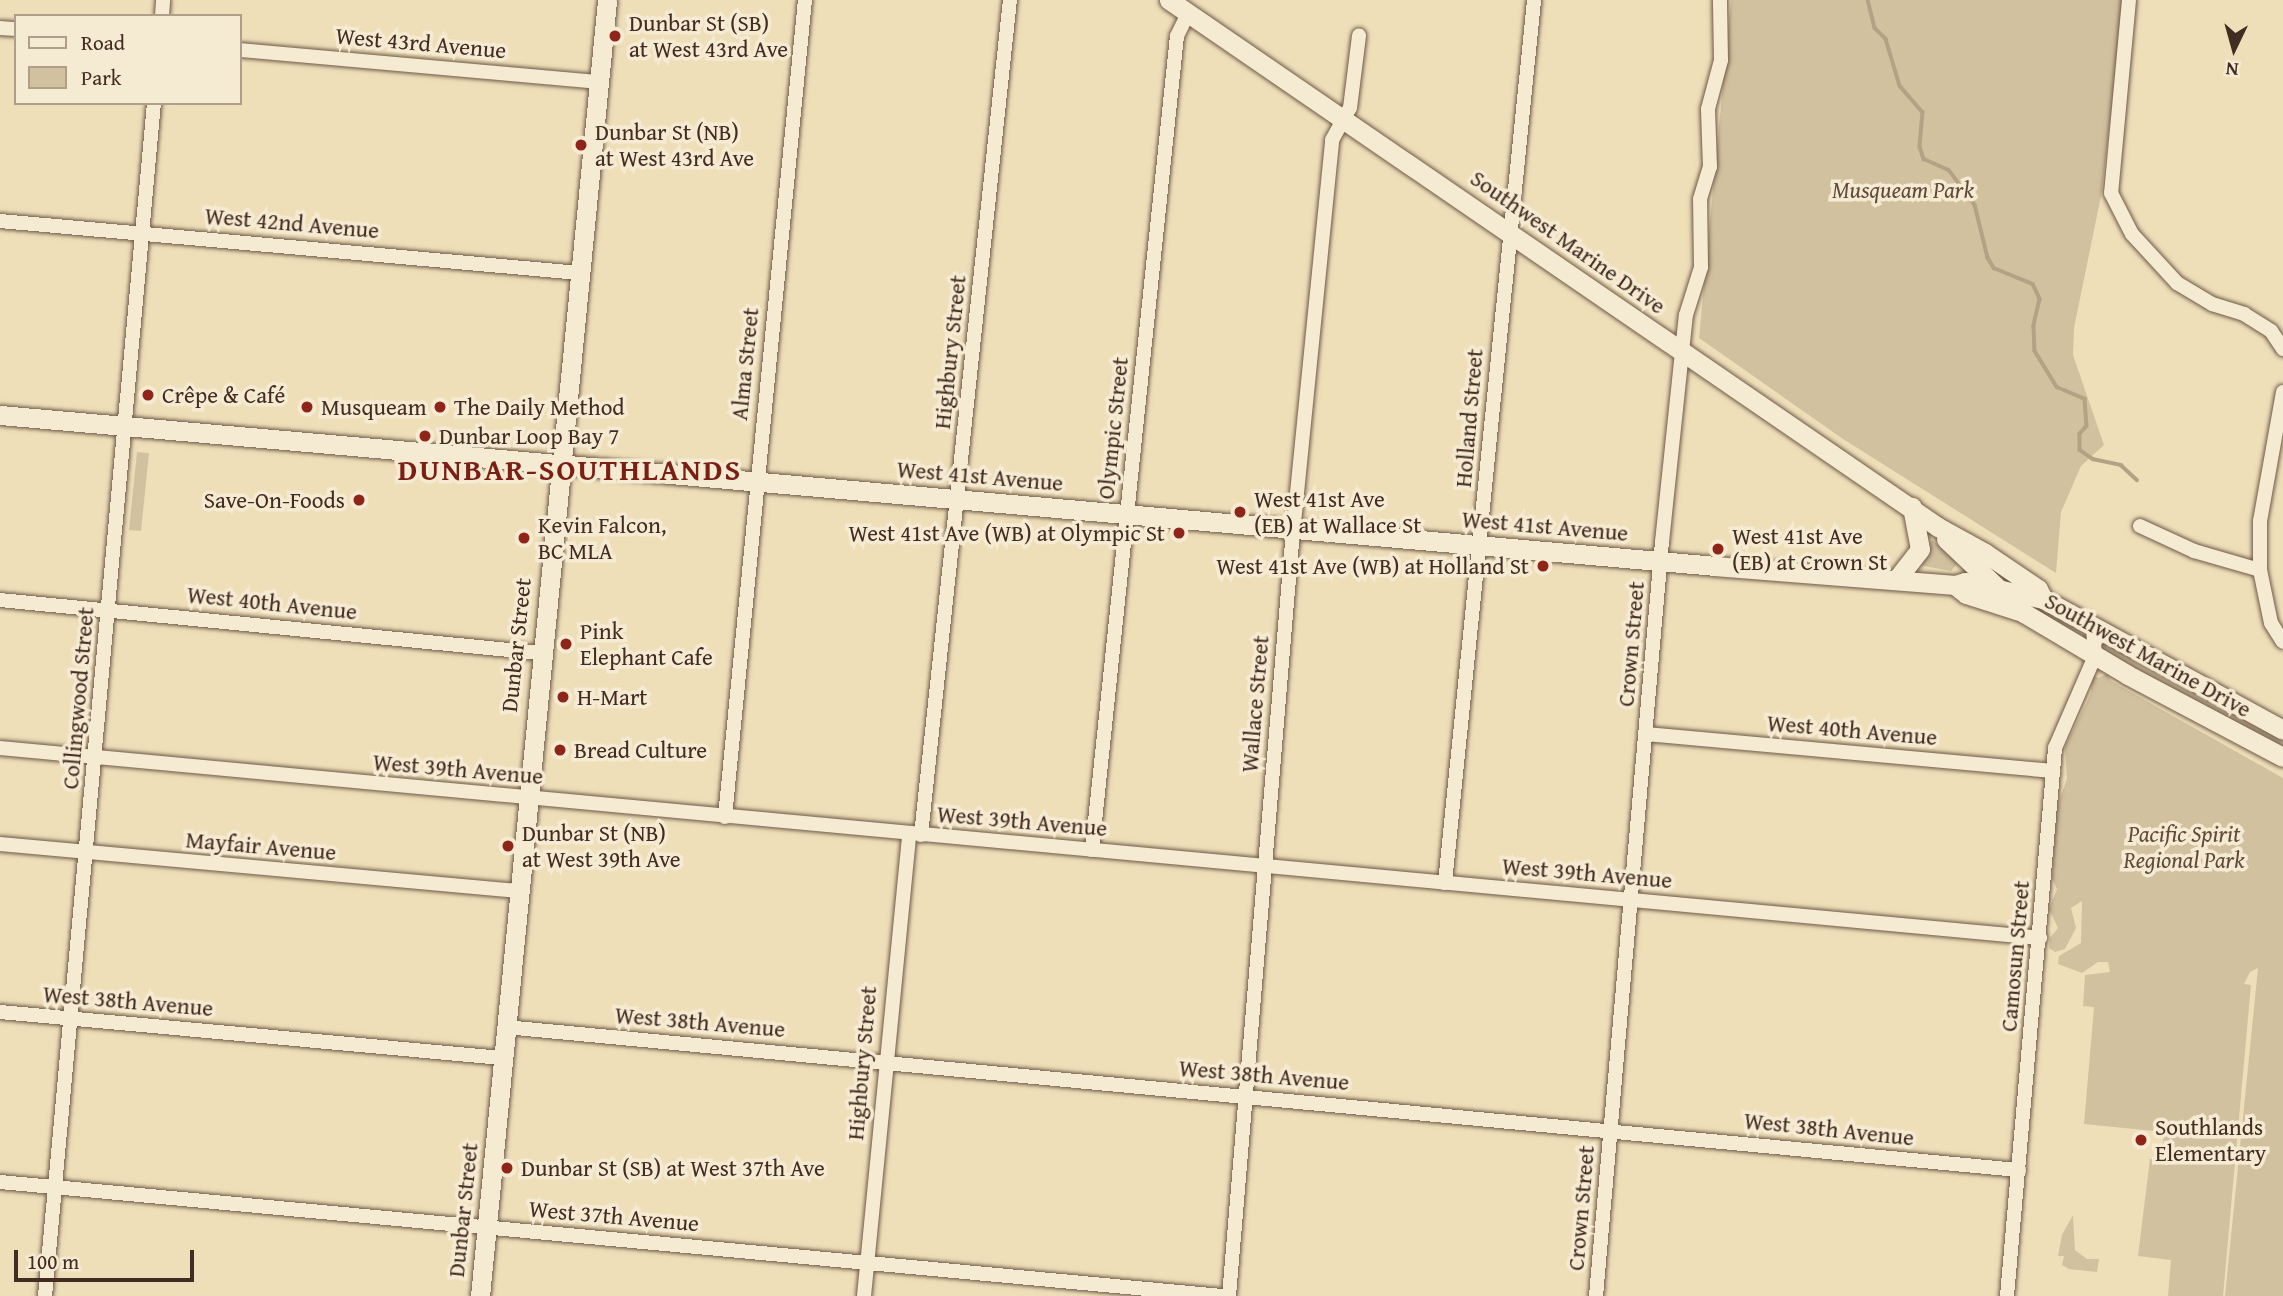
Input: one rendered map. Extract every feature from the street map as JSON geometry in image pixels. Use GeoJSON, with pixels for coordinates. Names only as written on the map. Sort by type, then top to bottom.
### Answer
{"type":"FeatureCollection","features":[{"type":"Feature","properties":{"kind":"main road","name":"Dunbar Street"},"geometry":{"type":"LineString","coordinates":[[480,1296],[540,653],[607,0]]}},
{"type":"Feature","properties":{"kind":"main road","name":"Southwest Marine Drive"},"geometry":{"type":"LineString","coordinates":[[1169,0],[1509,229],[1682,352],[1912,507],[1938,527],[2002,587],[2024,613],[2095,656],[2283,757]]}},
{"type":"Feature","properties":{"kind":"main road","name":"West 41st Avenue"},"geometry":{"type":"LineString","coordinates":[[0,415],[1661,561],[1955,585],[1965,582],[2002,587],[2043,598]]}},
{"type":"Feature","properties":{"kind":"main road"},"geometry":{"type":"LineString","coordinates":[[1896,580],[1920,549],[1912,507]]}},
{"type":"Feature","properties":{"kind":"main road","name":"Southwest Marine Drive"},"geometry":{"type":"LineString","coordinates":[[1938,527],[1985,553],[2038,589],[2043,598],[2093,629],[2283,730]]}},
{"type":"Feature","properties":{"kind":"main road","name":"West 41st Avenue"},"geometry":{"type":"LineString","coordinates":[[1955,585],[1966,594],[2024,613]]}},
{"type":"Feature","properties":{"kind":"street","name":"Alma Street"},"geometry":{"type":"LineString","coordinates":[[725,817],[805,0]]}},
{"type":"Feature","properties":{"kind":"street","name":"Highbury Street"},"geometry":{"type":"LineString","coordinates":[[864,1296],[883,1062],[957,499],[1010,0]]}},
{"type":"Feature","properties":{"kind":"street","name":"Holland Street"},"geometry":{"type":"LineString","coordinates":[[1445,883],[1534,0]]}},
{"type":"Feature","properties":{"kind":"street","name":"Crown Street"},"geometry":{"type":"LineString","coordinates":[[1596,1296],[1682,352],[1686,315],[1700,267],[1699,199],[1710,167],[1708,109],[1721,60],[1720,0]]}},
{"type":"Feature","properties":{"kind":"street"},"geometry":{"type":"LineString","coordinates":[[2129,0],[2110,163],[2111,193],[2132,234],[2168,275],[2212,304],[2244,314],[2271,331],[2283,349]]}},
{"type":"Feature","properties":{"kind":"street","name":"Olympic Street"},"geometry":{"type":"LineString","coordinates":[[1091,850],[1177,36],[1188,13]]}},
{"type":"Feature","properties":{"kind":"street","name":"Wallace Street"},"geometry":{"type":"LineString","coordinates":[[1229,1296],[1248,1096],[1293,528],[1332,140],[1350,108],[1359,36]]}},
{"type":"Feature","properties":{"kind":"street","name":"West 43rd Avenue"},"geometry":{"type":"LineString","coordinates":[[242,50],[599,82]]}},
{"type":"Feature","properties":{"kind":"street","name":"Collingwood Street"},"geometry":{"type":"LineString","coordinates":[[45,1296],[110,610],[154,105]]}},
{"type":"Feature","properties":{"kind":"street","name":"West 42nd Avenue"},"geometry":{"type":"LineString","coordinates":[[0,220],[579,273]]}},
{"type":"Feature","properties":{"kind":"street"},"geometry":{"type":"LineString","coordinates":[[2283,392],[2279,441],[2260,522],[2260,570],[2271,623],[2283,642]]}},
{"type":"Feature","properties":{"kind":"street"},"geometry":{"type":"LineString","coordinates":[[2140,526],[2194,551],[2260,570]]}},
{"type":"Feature","properties":{"kind":"street","name":"West 40th Avenue"},"geometry":{"type":"LineString","coordinates":[[0,600],[540,653]]}},
{"type":"Feature","properties":{"kind":"street","name":"Camosun Street"},"geometry":{"type":"LineString","coordinates":[[2007,1296],[2053,771],[2060,730],[2095,656],[2093,629]]}},
{"type":"Feature","properties":{"kind":"street","name":"West 40th Avenue"},"geometry":{"type":"LineString","coordinates":[[1646,734],[2053,771]]}},
{"type":"Feature","properties":{"kind":"street","name":"West 39th Avenue"},"geometry":{"type":"LineString","coordinates":[[0,748],[2040,938]]}},
{"type":"Feature","properties":{"kind":"street","name":"Mayfair Avenue"},"geometry":{"type":"LineString","coordinates":[[0,844],[518,891]]}},
{"type":"Feature","properties":{"kind":"street","name":"West 38th Avenue"},"geometry":{"type":"LineString","coordinates":[[0,1012],[502,1058]]}},
{"type":"Feature","properties":{"kind":"street","name":"West 38th Avenue"},"geometry":{"type":"LineString","coordinates":[[505,1027],[2019,1170]]}},
{"type":"Feature","properties":{"kind":"street","name":"West 37th Avenue"},"geometry":{"type":"LineString","coordinates":[[0,1182],[1223,1296]]}},
{"type":"Feature","properties":{"kind":"green space","name":"Musqueam Park"},"geometry":{"type":"Polygon","coordinates":[[[1731,0],[2124,0],[2101,196],[2074,328],[2073,355],[2104,445],[2081,466],[2061,512],[2056,573],[1843,439],[1699,338],[1731,0]]]}},
{"type":"Feature","properties":{"kind":"green space"},"geometry":{"type":"Polygon","coordinates":[[[137,452],[149,453],[141,531],[129,530],[137,452]]]}},
{"type":"Feature","properties":{"kind":"green space"},"geometry":{"type":"Polygon","coordinates":[[[1932,540],[1959,562],[1951,571],[1919,565],[1932,540]]]}},
{"type":"Feature","properties":{"kind":"green space"},"geometry":{"type":"Polygon","coordinates":[[[2105,643],[2283,739],[2283,750],[2102,650],[2100,645],[2105,643]]]}},
{"type":"Feature","properties":{"kind":"green space","name":"Pacific Spirit Regional Park"},"geometry":{"type":"Polygon","coordinates":[[[2092,674],[2098,678],[2107,674],[2111,681],[2283,778],[2283,1296],[2225,1296],[2258,968],[2250,972],[2244,984],[2251,985],[2223,1296],[2168,1296],[2171,1260],[2138,1256],[2150,1159],[2201,1163],[2162,1159],[2164,1132],[2084,1124],[2094,1007],[2083,1006],[2085,975],[2110,972],[2108,962],[2098,962],[2082,973],[2058,964],[2059,956],[2081,943],[2082,901],[2071,908],[2076,928],[2065,949],[2055,952],[2049,948],[2050,938],[2058,928],[2049,909],[2057,889],[2052,879],[2057,806],[2067,779],[2065,747],[2091,693],[2092,674]]]}},
{"type":"Feature","properties":{"kind":"green space"},"geometry":{"type":"Polygon","coordinates":[[[2073,1215],[2075,1250],[2087,1259],[2099,1259],[2097,1272],[2069,1269],[2062,1265],[2064,1256],[2058,1256],[2062,1235],[2073,1215]]]}},
{"type":"Feature","properties":{"kind":"waterway"},"geometry":{"type":"LineString","coordinates":[[1868,0],[1875,28],[1886,39],[1900,86],[1923,112],[1920,147],[1924,159],[1949,170],[1975,205],[1988,258],[1994,268],[2033,284],[2040,299],[2034,326],[2035,351],[2057,387],[2085,399],[2087,426],[2080,434],[2080,450],[2093,459],[2121,465],[2137,480]]}},
{"type":"Feature","properties":{"kind":"place","name":"Dunbar St (SB) at West 43rd Ave"},"geometry":{"type":"Point","coordinates":[615,36]}},
{"type":"Feature","properties":{"kind":"place","name":"Dunbar St (NB) at West 43rd Ave"},"geometry":{"type":"Point","coordinates":[581,145]}},
{"type":"Feature","properties":{"kind":"place","name":"Crêpe & Café"},"geometry":{"type":"Point","coordinates":[148,395]}},
{"type":"Feature","properties":{"kind":"place","name":"Musqueam"},"geometry":{"type":"Point","coordinates":[307,407]}},
{"type":"Feature","properties":{"kind":"place","name":"The Daily Method"},"geometry":{"type":"Point","coordinates":[440,407]}},
{"type":"Feature","properties":{"kind":"place","name":"Dunbar Loop Bay 7"},"geometry":{"type":"Point","coordinates":[425,436]}},
{"type":"Feature","properties":{"kind":"place","name":"Save-On-Foods"},"geometry":{"type":"Point","coordinates":[359,500]}},
{"type":"Feature","properties":{"kind":"place","name":"West 41st Ave (EB) at Wallace St"},"geometry":{"type":"Point","coordinates":[1240,512]}},
{"type":"Feature","properties":{"kind":"place","name":"West 41st Ave (WB) at Olympic St"},"geometry":{"type":"Point","coordinates":[1179,533]}},
{"type":"Feature","properties":{"kind":"place","name":"Kevin Falcon, BC MLA"},"geometry":{"type":"Point","coordinates":[524,538]}},
{"type":"Feature","properties":{"kind":"place","name":"West 41st Ave (EB) at Crown St"},"geometry":{"type":"Point","coordinates":[1718,549]}},
{"type":"Feature","properties":{"kind":"place","name":"West 41st Ave (WB) at Holland St"},"geometry":{"type":"Point","coordinates":[1543,566]}},
{"type":"Feature","properties":{"kind":"place","name":"Pink Elephant Cafe"},"geometry":{"type":"Point","coordinates":[566,644]}},
{"type":"Feature","properties":{"kind":"place","name":"H-Mart"},"geometry":{"type":"Point","coordinates":[563,697]}},
{"type":"Feature","properties":{"kind":"place","name":"Bread Culture"},"geometry":{"type":"Point","coordinates":[560,750]}},
{"type":"Feature","properties":{"kind":"place","name":"Dunbar St (NB) at West 39th Ave"},"geometry":{"type":"Point","coordinates":[508,846]}},
{"type":"Feature","properties":{"kind":"place","name":"Southlands Elementary"},"geometry":{"type":"Point","coordinates":[2141,1140]}},
{"type":"Feature","properties":{"kind":"place","name":"Dunbar St (SB) at West 37th Ave"},"geometry":{"type":"Point","coordinates":[507,1168]}},
{"type":"Feature","properties":{"kind":"district","name":"DUNBAR-SOUTHLANDS"},"geometry":{"type":"Point","coordinates":[570,469]}}]}
